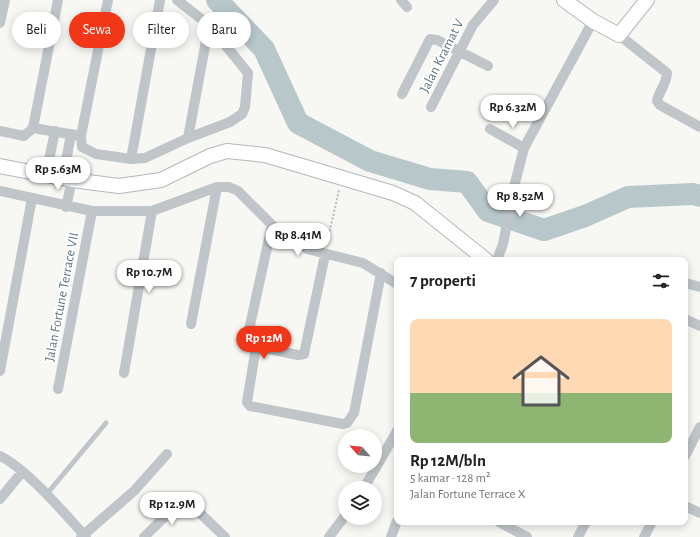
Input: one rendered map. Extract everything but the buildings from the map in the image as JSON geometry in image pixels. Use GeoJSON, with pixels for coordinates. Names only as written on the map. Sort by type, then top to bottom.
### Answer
{"type":"FeatureCollection","features":[{"type":"Feature","properties":{"kind":"street"},"geometry":{"type":"LineString","coordinates":[[0,23],[5,0]]}},
{"type":"Feature","properties":{"kind":"street"},"geometry":{"type":"LineString","coordinates":[[0,131],[24,136],[33,128],[58,0]]}},
{"type":"Feature","properties":{"kind":"street"},"geometry":{"type":"LineString","coordinates":[[108,0],[81,136],[82,147],[88,151],[96,154],[131,159],[145,158],[188,138],[238,118],[245,107],[248,73],[228,48]]}},
{"type":"Feature","properties":{"kind":"street"},"geometry":{"type":"LineString","coordinates":[[131,159],[160,0]]}},
{"type":"Feature","properties":{"kind":"street"},"geometry":{"type":"LineString","coordinates":[[177,0],[197,16]]}},
{"type":"Feature","properties":{"kind":"street","name":"Jalan Kramat V"},"geometry":{"type":"LineString","coordinates":[[431,107],[473,25],[494,0]]}},
{"type":"Feature","properties":{"kind":"street"},"geometry":{"type":"LineString","coordinates":[[619,35],[647,0]]}},
{"type":"Feature","properties":{"kind":"street"},"geometry":{"type":"LineString","coordinates":[[569,1],[593,21],[619,35],[667,73],[667,78],[657,101],[660,105],[700,127]]}},
{"type":"Feature","properties":{"kind":"street"},"geometry":{"type":"LineString","coordinates":[[498,257],[503,244],[514,187],[524,148],[593,21]]}},
{"type":"Feature","properties":{"kind":"street"},"geometry":{"type":"LineString","coordinates":[[402,94],[430,40],[437,40],[488,66]]}},
{"type":"Feature","properties":{"kind":"street"},"geometry":{"type":"LineString","coordinates":[[188,138],[205,48]]}},
{"type":"Feature","properties":{"kind":"street"},"geometry":{"type":"LineString","coordinates":[[33,128],[81,136]]}},
{"type":"Feature","properties":{"kind":"street"},"geometry":{"type":"LineString","coordinates":[[490,129],[524,148]]}},
{"type":"Feature","properties":{"kind":"street"},"geometry":{"type":"LineString","coordinates":[[46,175],[55,131]]}},
{"type":"Feature","properties":{"kind":"street"},"geometry":{"type":"LineString","coordinates":[[66,206],[70,134]]}},
{"type":"Feature","properties":{"kind":"street"},"geometry":{"type":"LineString","coordinates":[[0,166],[67,179],[119,186],[161,180],[210,156],[227,151],[265,155],[342,180],[393,193],[415,203],[482,257]]}},
{"type":"Feature","properties":{"kind":"street"},"geometry":{"type":"LineString","coordinates":[[191,324],[217,187]]}},
{"type":"Feature","properties":{"kind":"street"},"geometry":{"type":"LineString","coordinates":[[0,191],[92,212],[152,211],[217,187],[229,187],[238,191],[272,225],[307,250],[363,263],[394,282]]}},
{"type":"Feature","properties":{"kind":"street"},"geometry":{"type":"LineString","coordinates":[[0,371],[32,198]]}},
{"type":"Feature","properties":{"kind":"street"},"geometry":{"type":"LineString","coordinates":[[124,373],[152,211]]}},
{"type":"Feature","properties":{"kind":"street","name":"Jalan Fortune Terrace VII"},"geometry":{"type":"LineString","coordinates":[[58,389],[92,212]]}},
{"type":"Feature","properties":{"kind":"street"},"geometry":{"type":"LineString","coordinates":[[272,225],[247,339],[250,345],[298,356],[304,354],[325,255]]}},
{"type":"Feature","properties":{"kind":"street"},"geometry":{"type":"LineString","coordinates":[[256,347],[247,402],[250,406],[343,424],[347,423],[354,413],[381,273]]}},
{"type":"Feature","properties":{"kind":"street"},"geometry":{"type":"LineString","coordinates":[[688,285],[700,287]]}},
{"type":"Feature","properties":{"kind":"street"},"geometry":{"type":"LineString","coordinates":[[688,323],[700,326]]}},
{"type":"Feature","properties":{"kind":"street"},"geometry":{"type":"LineString","coordinates":[[688,450],[700,427]]}},
{"type":"Feature","properties":{"kind":"street"},"geometry":{"type":"LineString","coordinates":[[368,481],[394,436]]}},
{"type":"Feature","properties":{"kind":"street"},"geometry":{"type":"LineString","coordinates":[[0,456],[22,472],[46,495],[83,536],[134,491],[167,454]]}},
{"type":"Feature","properties":{"kind":"street"},"geometry":{"type":"LineString","coordinates":[[0,499],[22,472]]}},
{"type":"Feature","properties":{"kind":"street"},"geometry":{"type":"LineString","coordinates":[[144,537],[184,498],[224,537]]}},
{"type":"Feature","properties":{"kind":"street"},"geometry":{"type":"LineString","coordinates":[[688,507],[700,513]]}},
{"type":"Feature","properties":{"kind":"street"},"geometry":{"type":"LineString","coordinates":[[329,537],[338,525]]}},
{"type":"Feature","properties":{"kind":"street"},"geometry":{"type":"LineString","coordinates":[[390,537],[395,525]]}},
{"type":"Feature","properties":{"kind":"street"},"geometry":{"type":"LineString","coordinates":[[505,525],[527,537]]}},
{"type":"Feature","properties":{"kind":"street"},"geometry":{"type":"LineString","coordinates":[[578,537],[584,525]]}},
{"type":"Feature","properties":{"kind":"street"},"geometry":{"type":"LineString","coordinates":[[644,537],[650,525]]}},
{"type":"Feature","properties":{"kind":"lane"},"geometry":{"type":"LineString","coordinates":[[46,495],[106,423]]}},
{"type":"Feature","properties":{"kind":"path"},"geometry":{"type":"LineString","coordinates":[[325,255],[342,180]]}},
{"type":"Feature","properties":{"kind":"waterway"},"geometry":{"type":"LineString","coordinates":[[217,0],[264,49],[298,123],[370,161],[430,179],[467,182],[488,211],[544,230],[585,216],[628,197],[693,194],[700,196]]}}]}
